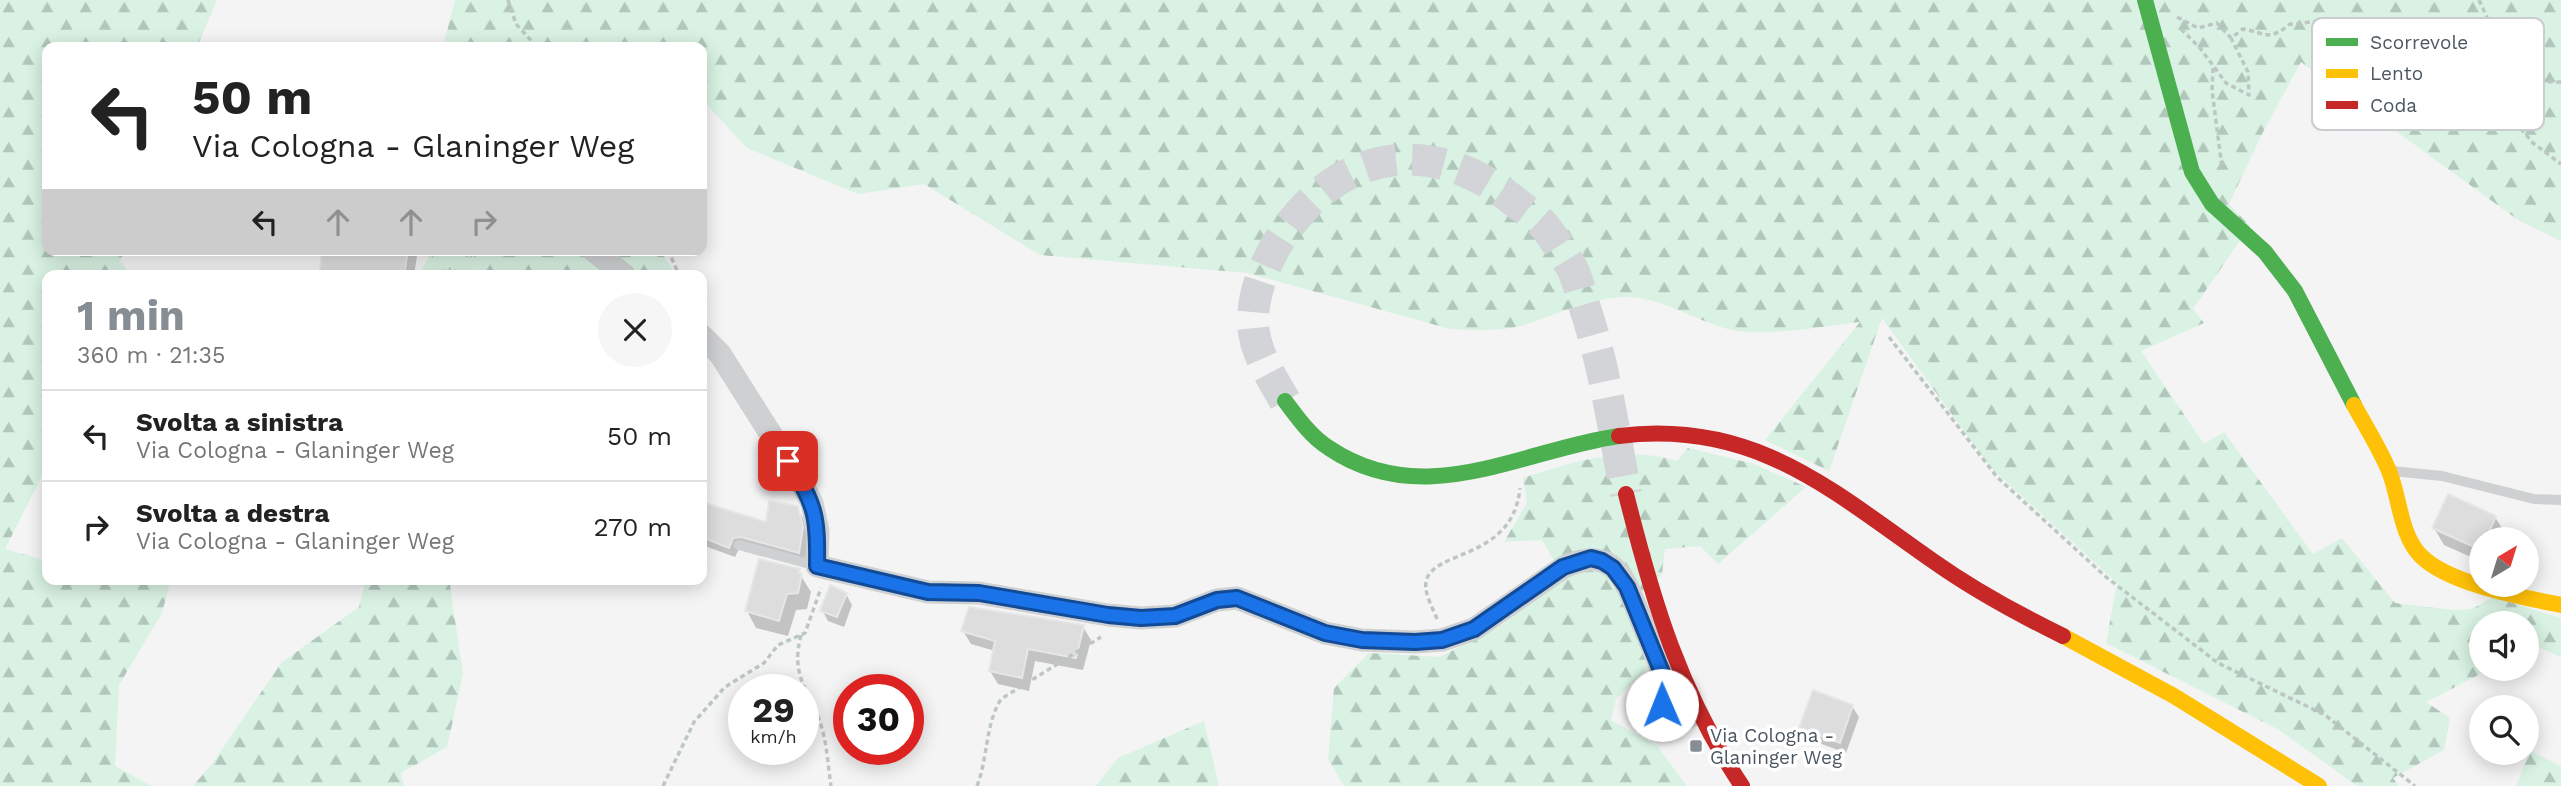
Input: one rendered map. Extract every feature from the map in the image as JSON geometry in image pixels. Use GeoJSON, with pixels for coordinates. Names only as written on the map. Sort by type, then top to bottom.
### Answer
{"type":"FeatureCollection","features":[{"type":"Feature","properties":{"kind":"main road"},"geometry":{"type":"LineString","coordinates":[[2145,0],[2192,172],[2212,204],[2265,252],[2295,291],[2389,471],[2409,539],[2421,556],[2440,569],[2493,591],[2561,605]]}},
{"type":"Feature","properties":{"kind":"main road"},"geometry":{"type":"LineString","coordinates":[[1285,401],[1307,430],[1328,448],[1349,461],[1377,472],[1404,477],[1430,478],[1464,474],[1599,440],[1635,435],[1702,437],[1766,453],[1814,475],[1926,556],[2000,602],[2124,667],[2217,721],[2319,786]]}},
{"type":"Feature","properties":{"kind":"main road"},"geometry":{"type":"LineString","coordinates":[[1626,494],[1649,589],[1661,626],[1697,713],[1742,786]]}},
{"type":"Feature","properties":{"kind":"street"},"geometry":{"type":"LineString","coordinates":[[600,256],[618,270]]}},
{"type":"Feature","properties":{"kind":"street"},"geometry":{"type":"LineString","coordinates":[[707,342],[720,354],[808,494],[817,522],[817,566],[928,592],[979,593],[1141,618],[1175,616],[1217,600],[1237,598],[1325,633],[1344,638],[1402,642],[1442,640],[1466,632],[1489,620],[1563,567],[1591,558],[1602,561],[1622,577],[1660,666],[1664,684],[1662,705],[1665,716],[1676,722],[1697,713]]}},
{"type":"Feature","properties":{"kind":"lane"},"geometry":{"type":"LineString","coordinates":[[2389,471],[2442,476],[2534,499],[2561,500]]}},
{"type":"Feature","properties":{"kind":"lane"},"geometry":{"type":"LineString","coordinates":[[739,545],[817,566]]}},
{"type":"Feature","properties":{"kind":"path"},"geometry":{"type":"LineString","coordinates":[[508,0],[516,24],[532,42]]}},
{"type":"Feature","properties":{"kind":"path"},"geometry":{"type":"LineString","coordinates":[[2479,0],[2487,18]]}},
{"type":"Feature","properties":{"kind":"path"},"geometry":{"type":"LineString","coordinates":[[2174,15],[2197,28],[2217,23],[2231,37],[2248,72],[2249,95],[2226,83],[2200,48],[2179,27],[2174,15]]}},
{"type":"Feature","properties":{"kind":"path"},"geometry":{"type":"LineString","coordinates":[[2231,37],[2243,29],[2270,36],[2290,24],[2312,22]]}},
{"type":"Feature","properties":{"kind":"path"},"geometry":{"type":"LineString","coordinates":[[2213,66],[2212,90],[2222,169]]}},
{"type":"Feature","properties":{"kind":"path"},"geometry":{"type":"LineString","coordinates":[[2522,130],[2533,143],[2561,164]]}},
{"type":"Feature","properties":{"kind":"path"},"geometry":{"type":"LineString","coordinates":[[1889,337],[1997,477],[2106,577],[2218,663],[2325,715],[2415,786]]}},
{"type":"Feature","properties":{"kind":"path"},"geometry":{"type":"LineString","coordinates":[[1442,640],[1442,628],[1427,595],[1426,580],[1437,566],[1488,543],[1499,535],[1508,525],[1520,491]]}},
{"type":"Feature","properties":{"kind":"path"},"geometry":{"type":"LineString","coordinates":[[663,786],[694,722],[725,687],[764,663],[778,645],[801,635],[810,625],[821,592],[822,579],[817,566]]}},
{"type":"Feature","properties":{"kind":"path"},"geometry":{"type":"LineString","coordinates":[[977,786],[985,760],[992,716],[1001,699],[1109,632]]}},
{"type":"Feature","properties":{"kind":"path"},"geometry":{"type":"LineString","coordinates":[[801,635],[796,655],[802,684],[821,725],[831,786]]}},
{"type":"Feature","properties":{"kind":"green space"},"geometry":{"type":"Polygon","coordinates":[[[0,0],[217,0],[199,42],[42,42],[42,256],[122,256],[120,261],[127,270],[42,270],[42,476],[5,549],[42,560],[42,585],[169,585],[162,613],[119,685],[115,766],[152,786],[0,786],[0,0]]]}},
{"type":"Feature","properties":{"kind":"green space"},"geometry":{"type":"Polygon","coordinates":[[[455,0],[2561,0],[2561,241],[2518,220],[2394,130],[2544,130],[2544,18],[2312,18],[2312,70],[2301,62],[2262,134],[2229,204],[2250,226],[2193,309],[2204,323],[2141,351],[2204,444],[2224,432],[2313,554],[2342,538],[2395,603],[2453,610],[2472,609],[2493,597],[2538,611],[2469,611],[2469,680],[2426,702],[2450,718],[2444,750],[2393,778],[2399,786],[2357,786],[2279,730],[2106,643],[2117,583],[1990,467],[1882,318],[1829,471],[1765,440],[1860,322],[1793,330],[1742,331],[1715,325],[1652,301],[1626,297],[1587,303],[1506,329],[1450,329],[1247,273],[1040,255],[924,184],[858,194],[747,148],[707,105],[707,42],[444,42],[455,0]]]}},
{"type":"Feature","properties":{"kind":"green space"},"geometry":{"type":"Polygon","coordinates":[[[430,256],[479,256],[478,270],[422,270],[430,256]]]}},
{"type":"Feature","properties":{"kind":"green space"},"geometry":{"type":"Polygon","coordinates":[[[479,256],[664,256],[673,270],[478,270],[479,256]]]}},
{"type":"Feature","properties":{"kind":"green space"},"geometry":{"type":"Polygon","coordinates":[[[1688,448],[1754,464],[1806,487],[1718,564],[1700,546],[1665,549],[1662,574],[1626,607],[1648,668],[1616,699],[1611,720],[1657,746],[1687,786],[1344,786],[1328,759],[1334,688],[1369,653],[1440,657],[1503,624],[1563,576],[1542,540],[1504,542],[1527,503],[1523,478],[1580,461],[1619,455],[1658,456],[1677,461],[1688,448]]]}},
{"type":"Feature","properties":{"kind":"green space"},"geometry":{"type":"Polygon","coordinates":[[[364,585],[450,585],[463,674],[447,747],[401,773],[404,786],[193,786],[212,764],[281,663],[359,607],[364,585]]]}},
{"type":"Feature","properties":{"kind":"green space"},"geometry":{"type":"Polygon","coordinates":[[[2539,611],[2561,618],[2561,657],[2539,648],[2539,611]]]}},
{"type":"Feature","properties":{"kind":"green space"},"geometry":{"type":"Polygon","coordinates":[[[1204,721],[1219,786],[1096,786],[1118,758],[1204,721]]]}},
{"type":"Feature","properties":{"kind":"green space"},"geometry":{"type":"Polygon","coordinates":[[[2539,755],[2561,766],[2561,786],[2516,786],[2524,765],[2539,765],[2539,755]]]}},
{"type":"Feature","properties":{"kind":"building"},"geometry":{"type":"Polygon","coordinates":[[[321,256],[407,256],[405,270],[320,270],[321,256]]]}},
{"type":"Feature","properties":{"kind":"building"},"geometry":{"type":"Polygon","coordinates":[[[2448,494],[2496,516],[2491,527],[2469,527],[2469,545],[2432,528],[2448,494]]]}},
{"type":"Feature","properties":{"kind":"building"},"geometry":{"type":"Polygon","coordinates":[[[769,501],[798,506],[803,527],[799,553],[741,537],[733,538],[729,548],[707,539],[707,504],[766,522],[769,501]]]}},
{"type":"Feature","properties":{"kind":"building"},"geometry":{"type":"Polygon","coordinates":[[[759,559],[800,569],[799,573],[802,574],[798,593],[787,594],[779,621],[745,611],[759,559]]]}},
{"type":"Feature","properties":{"kind":"building"},"geometry":{"type":"Polygon","coordinates":[[[830,585],[847,593],[837,617],[820,611],[830,585]]]}},
{"type":"Feature","properties":{"kind":"building"},"geometry":{"type":"Polygon","coordinates":[[[969,607],[1084,625],[1076,658],[1028,649],[1022,678],[989,671],[995,641],[961,631],[969,607]]]}},
{"type":"Feature","properties":{"kind":"building"},"geometry":{"type":"Polygon","coordinates":[[[1813,690],[1853,705],[1840,743],[1799,728],[1813,690]]]}},
{"type":"Feature","properties":{"kind":"tunnel"},"geometry":{"type":"LineString","coordinates":[[1285,401],[1259,351],[1253,318],[1256,294],[1264,269],[1289,226],[1312,199],[1338,180],[1366,167],[1395,160],[1425,161],[1455,168],[1485,181],[1535,217],[1543,224],[1572,268],[1598,354],[1626,494]]}},
{"type":"Feature","properties":{"kind":"traffic: fast"},"geometry":{"type":"LineString","coordinates":[[2145,0],[2192,172],[2212,204],[2265,252],[2295,291],[2354,405]]}},
{"type":"Feature","properties":{"kind":"traffic: fast"},"geometry":{"type":"LineString","coordinates":[[1285,401],[1322,444],[1365,466],[1401,475],[1437,476],[1473,471],[1619,436]]}},
{"type":"Feature","properties":{"kind":"traffic: slow"},"geometry":{"type":"LineString","coordinates":[[2354,405],[2385,463],[2409,538],[2421,556],[2433,566],[2467,582],[2561,605]]}},
{"type":"Feature","properties":{"kind":"traffic: slow"},"geometry":{"type":"LineString","coordinates":[[2063,636],[2174,696],[2319,786]]}},
{"type":"Feature","properties":{"kind":"traffic: jam"},"geometry":{"type":"LineString","coordinates":[[1619,436],[1667,434],[1711,438],[1751,449],[1824,486],[1964,582],[2063,636]]}},
{"type":"Feature","properties":{"kind":"traffic: jam"},"geometry":{"type":"LineString","coordinates":[[1626,494],[1671,646],[1702,716],[1742,786]]}},
{"type":"Feature","properties":{"kind":"place","name":"Via Cologna - Glaninger Weg"},"geometry":{"type":"Point","coordinates":[1696,746]}},
{"type":"Feature","properties":{"kind":"route"},"geometry":{"type":"LineString","coordinates":[[788,461],[815,512],[818,531],[817,566],[928,592],[979,593],[1108,615],[1163,618],[1217,600],[1237,598],[1344,638],[1415,642],[1442,640],[1474,629],[1489,620],[1563,567],[1591,558],[1602,561],[1622,577],[1660,666],[1664,684],[1662,705]]}}]}
